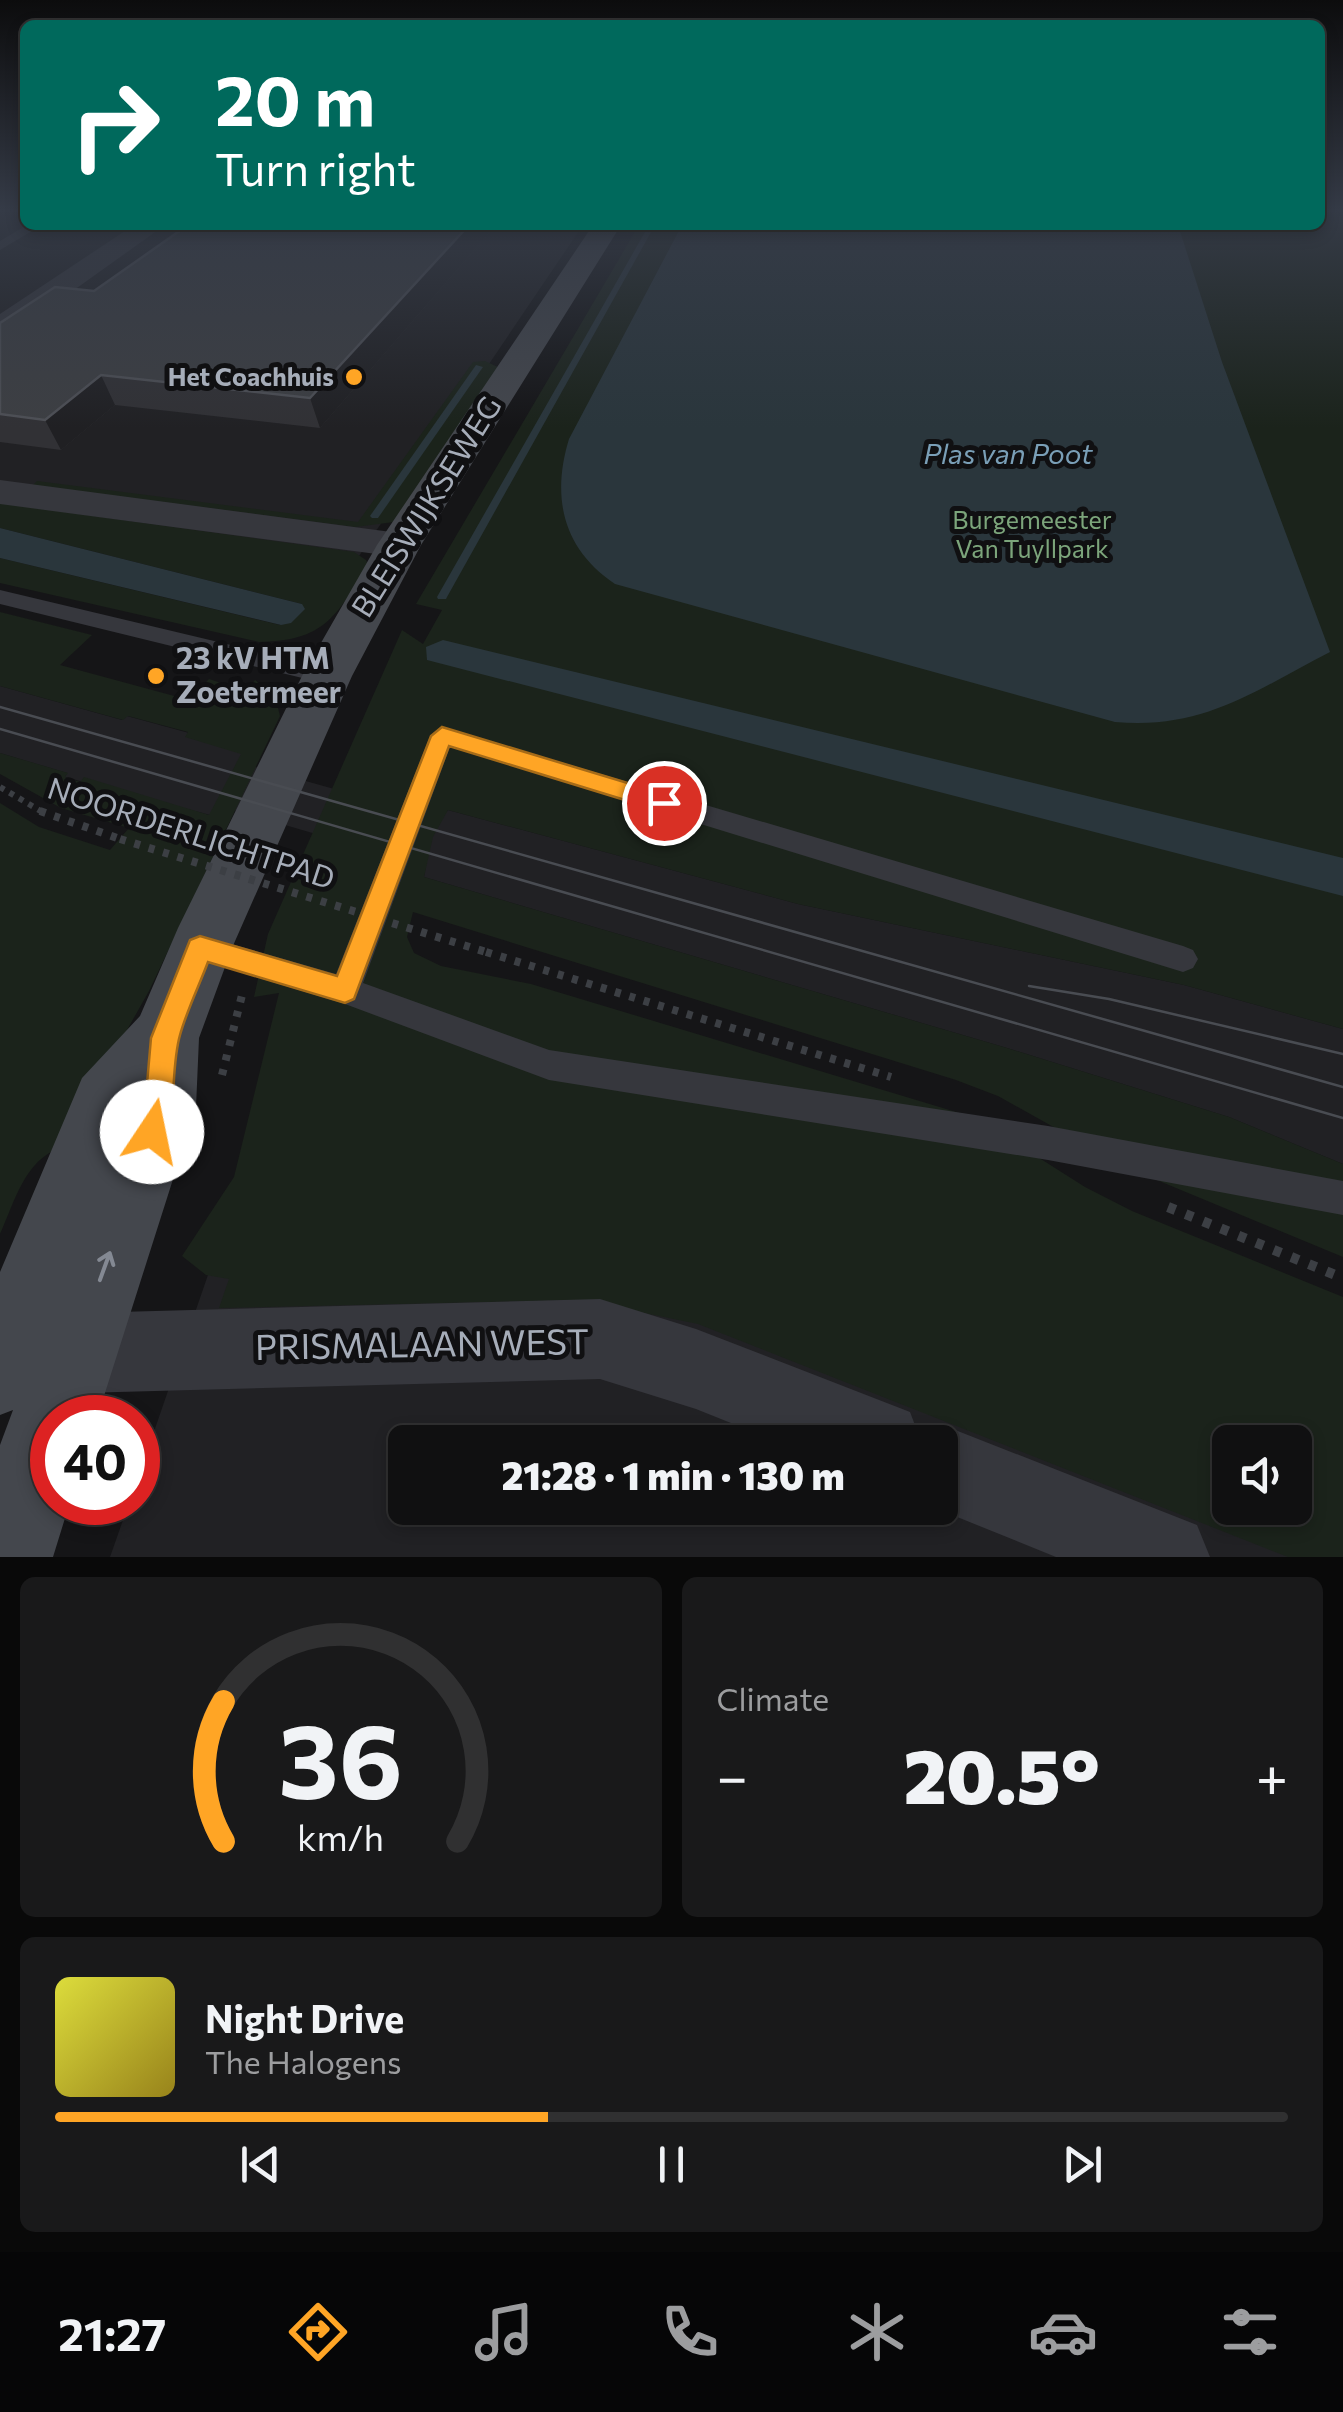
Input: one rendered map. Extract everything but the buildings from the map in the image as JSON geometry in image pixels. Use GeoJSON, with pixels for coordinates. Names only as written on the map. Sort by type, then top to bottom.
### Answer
{"type":"FeatureCollection","features":[{"type":"Feature","properties":{"kind":"street"},"geometry":{"type":"LineString","coordinates":[[0,328],[67,283]]}},
{"type":"Feature","properties":{"kind":"street","name":"BLEISWIJKSEWEG"},"geometry":{"type":"LineString","coordinates":[[6,1557],[26,1360],[160,1107],[193,1058],[222,940],[326,676],[399,545],[569,283]]}},
{"type":"Feature","properties":{"kind":"street"},"geometry":{"type":"LineString","coordinates":[[0,492],[399,545]]}},
{"type":"Feature","properties":{"kind":"street","name":"PRISMALAAN WEST"},"geometry":{"type":"LineString","coordinates":[[26,1360],[600,1339],[696,1369],[837,1425]]}},
{"type":"Feature","properties":{"kind":"street"},"geometry":{"type":"LineString","coordinates":[[958,1474],[1165,1557]]}},
{"type":"Feature","properties":{"kind":"lane"},"geometry":{"type":"LineString","coordinates":[[0,597],[326,676]]}},
{"type":"Feature","properties":{"kind":"lane"},"geometry":{"type":"LineString","coordinates":[[345,990],[442,736],[1182,959]]}},
{"type":"Feature","properties":{"kind":"lane"},"geometry":{"type":"LineString","coordinates":[[222,940],[550,1065],[1048,1143],[1343,1198]]}},
{"type":"Feature","properties":{"kind":"path","name":"NOORDERLICHTPAD"},"geometry":{"type":"LineString","coordinates":[[0,787],[53,819],[486,952]]}},
{"type":"Feature","properties":{"kind":"path"},"geometry":{"type":"LineString","coordinates":[[193,1058],[222,940]]}},
{"type":"Feature","properties":{"kind":"shaded area"},"geometry":{"type":"Polygon","coordinates":[[[0,283],[544,283],[355,562],[0,496],[0,283]]]}},
{"type":"Feature","properties":{"kind":"shaded area"},"geometry":{"type":"Polygon","coordinates":[[[0,686],[122,720],[127,716],[189,733],[186,736],[242,753],[238,762],[441,819],[448,810],[798,904],[1184,985],[1343,1029],[1343,1164],[1229,1117],[424,877],[426,866],[216,805],[210,815],[65,777],[67,773],[0,753],[0,686]]]}},
{"type":"Feature","properties":{"kind":"shaded area"},"geometry":{"type":"Polygon","coordinates":[[[301,1005],[1343,1358],[1343,1557],[110,1557],[121,1525],[160,1525],[160,1414],[301,1005]]]}},
{"type":"Feature","properties":{"kind":"green space","name":"Burgemeester Van Tuyllpark"},"geometry":{"type":"Polygon","coordinates":[[[605,283],[1343,283],[1343,1029],[1184,985],[798,904],[448,810],[433,837],[424,877],[1229,1117],[1343,1164],[1343,1257],[1123,1166],[998,1096],[956,1080],[413,912],[407,937],[414,953],[441,966],[531,984],[976,1118],[1085,1187],[1132,1211],[1343,1297],[1343,1557],[1288,1557],[698,1324],[581,1300],[219,1308],[229,1279],[206,1275],[182,1256],[234,1177],[279,993],[254,997],[268,934],[402,630],[423,644],[442,610],[416,604],[605,283]]]}},
{"type":"Feature","properties":{"kind":"green space"},"geometry":{"type":"Polygon","coordinates":[[[485,361],[500,368],[394,522],[355,527],[33,485],[37,481],[358,522],[473,362],[485,361]]]}},
{"type":"Feature","properties":{"kind":"green space"},"geometry":{"type":"Polygon","coordinates":[[[0,503],[354,552],[368,565],[326,623],[299,637],[259,642],[0,583],[0,558],[280,625],[302,604],[0,528],[0,503]]]}},
{"type":"Feature","properties":{"kind":"green space"},"geometry":{"type":"Polygon","coordinates":[[[0,612],[92,635],[60,665],[189,700],[209,679],[246,691],[255,680],[275,696],[280,716],[149,991],[61,1147],[38,1162],[22,1183],[0,1234],[0,803],[39,827],[110,850],[129,828],[61,808],[0,774],[0,753],[68,773],[65,777],[80,782],[84,777],[209,815],[241,754],[185,737],[188,732],[128,716],[123,720],[0,686],[0,612]]]}},
{"type":"Feature","properties":{"kind":"water","name":"Plas van Poot"},"geometry":{"type":"Polygon","coordinates":[[[652,283],[1197,283],[1222,362],[1330,652],[1202,714],[1147,723],[1115,722],[615,584],[583,555],[566,520],[561,482],[569,439],[652,283]]]}},
{"type":"Feature","properties":{"kind":"water"},"geometry":{"type":"Polygon","coordinates":[[[0,528],[302,604],[305,609],[291,623],[281,625],[0,558],[0,528]]]}},
{"type":"Feature","properties":{"kind":"water"},"geometry":{"type":"Polygon","coordinates":[[[443,640],[1343,858],[1343,896],[427,660],[426,647],[443,640]]]}},
{"type":"Feature","properties":{"kind":"waterway"},"geometry":{"type":"LineString","coordinates":[[442,597],[619,283]]}},
{"type":"Feature","properties":{"kind":"waterway"},"geometry":{"type":"LineString","coordinates":[[375,516],[479,367]]}},
{"type":"Feature","properties":{"kind":"tram line"},"geometry":{"type":"LineString","coordinates":[[0,707],[1343,1087]]}},
{"type":"Feature","properties":{"kind":"tram line"},"geometry":{"type":"LineString","coordinates":[[0,729],[1343,1118]]}},
{"type":"Feature","properties":{"kind":"tram line"},"geometry":{"type":"LineString","coordinates":[[1029,986],[1109,999],[1343,1054]]}},
{"type":"Feature","properties":{"kind":"place","name":"Het Coachhuis"},"geometry":{"type":"Point","coordinates":[354,377]}},
{"type":"Feature","properties":{"kind":"place","name":"23 kV HTM Zoetermeer"},"geometry":{"type":"Point","coordinates":[156,676]}},
{"type":"Feature","properties":{"kind":"route"},"geometry":{"type":"LineString","coordinates":[[152,1132],[160,1107],[165,1038],[200,948],[345,990],[442,736],[664,803]]}}]}
